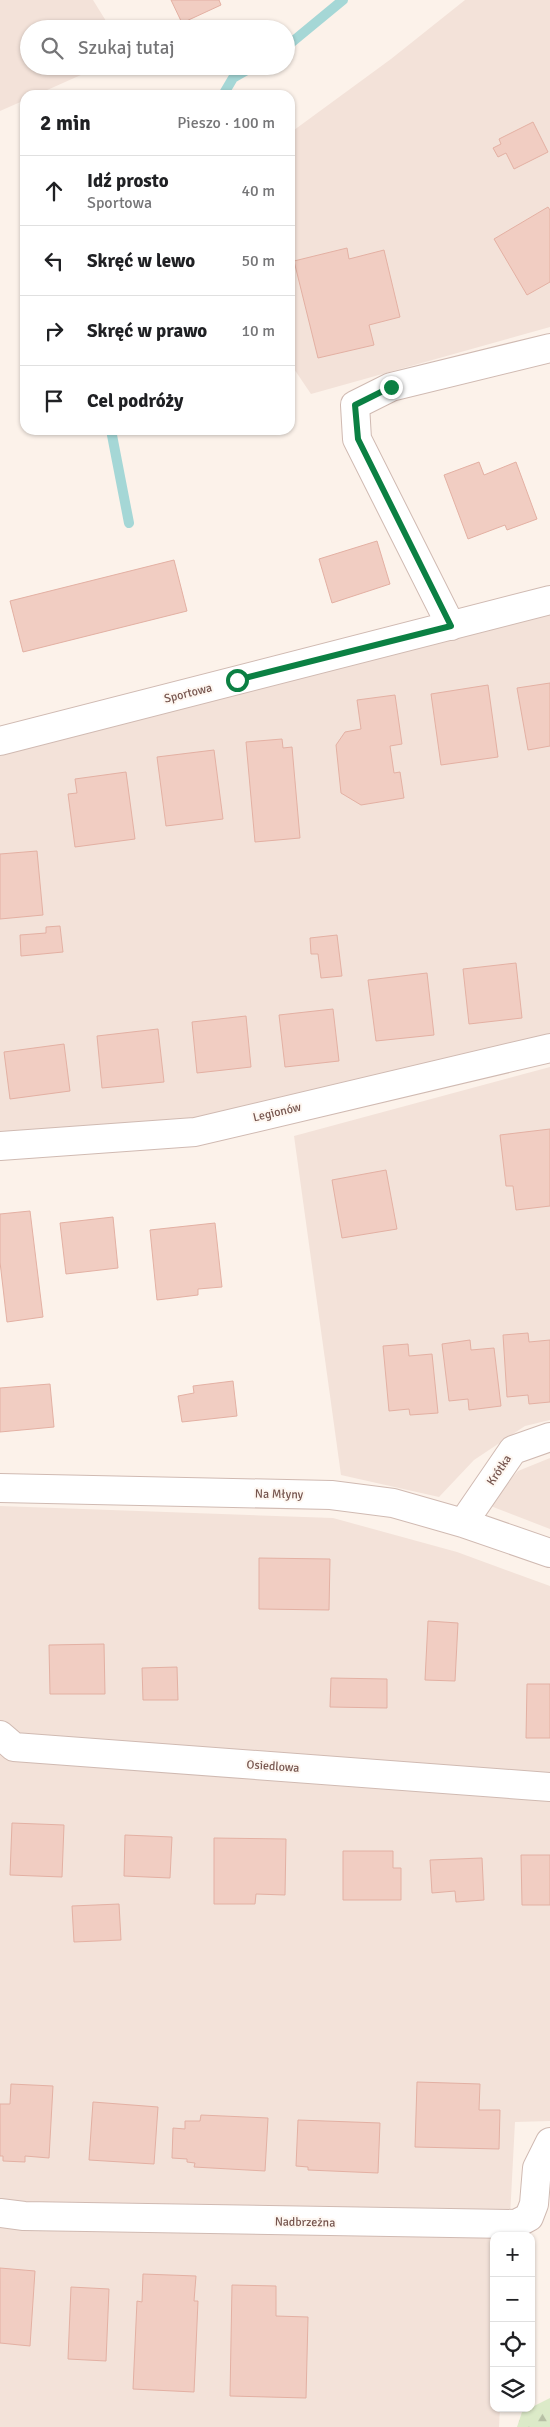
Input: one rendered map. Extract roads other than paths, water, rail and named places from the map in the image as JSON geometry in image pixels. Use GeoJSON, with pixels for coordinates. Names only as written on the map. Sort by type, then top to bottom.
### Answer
{"type":"FeatureCollection","features":[{"type":"Feature","properties":{"kind":"street"},"geometry":{"type":"LineString","coordinates":[[451,626],[358,439],[355,405],[391,387],[550,348]]}},
{"type":"Feature","properties":{"kind":"street","name":"Sportowa"},"geometry":{"type":"LineString","coordinates":[[0,741],[550,600]]}},
{"type":"Feature","properties":{"kind":"street","name":"Legionów"},"geometry":{"type":"LineString","coordinates":[[0,1146],[195,1132],[550,1048]]}},
{"type":"Feature","properties":{"kind":"street","name":"Krótka"},"geometry":{"type":"LineString","coordinates":[[463,1523],[513,1450],[550,1437]]}},
{"type":"Feature","properties":{"kind":"street","name":"Na Młyny"},"geometry":{"type":"LineString","coordinates":[[0,1488],[331,1495],[392,1503],[463,1523],[550,1553]]}},
{"type":"Feature","properties":{"kind":"street","name":"Osiedlowa"},"geometry":{"type":"LineString","coordinates":[[0,1735],[14,1747],[550,1787]]}},
{"type":"Feature","properties":{"kind":"street","name":"Nadbrzeżna"},"geometry":{"type":"LineString","coordinates":[[0,2213],[24,2216],[516,2224],[529,2217],[534,2204],[537,2168],[550,2142]]}},
{"type":"Feature","properties":{"kind":"waterway"},"geometry":{"type":"LineString","coordinates":[[295,40],[343,0]]}},
{"type":"Feature","properties":{"kind":"waterway"},"geometry":{"type":"LineString","coordinates":[[226,90],[233,78],[238,75]]}},
{"type":"Feature","properties":{"kind":"waterway"},"geometry":{"type":"LineString","coordinates":[[112,435],[129,523]]}}]}
